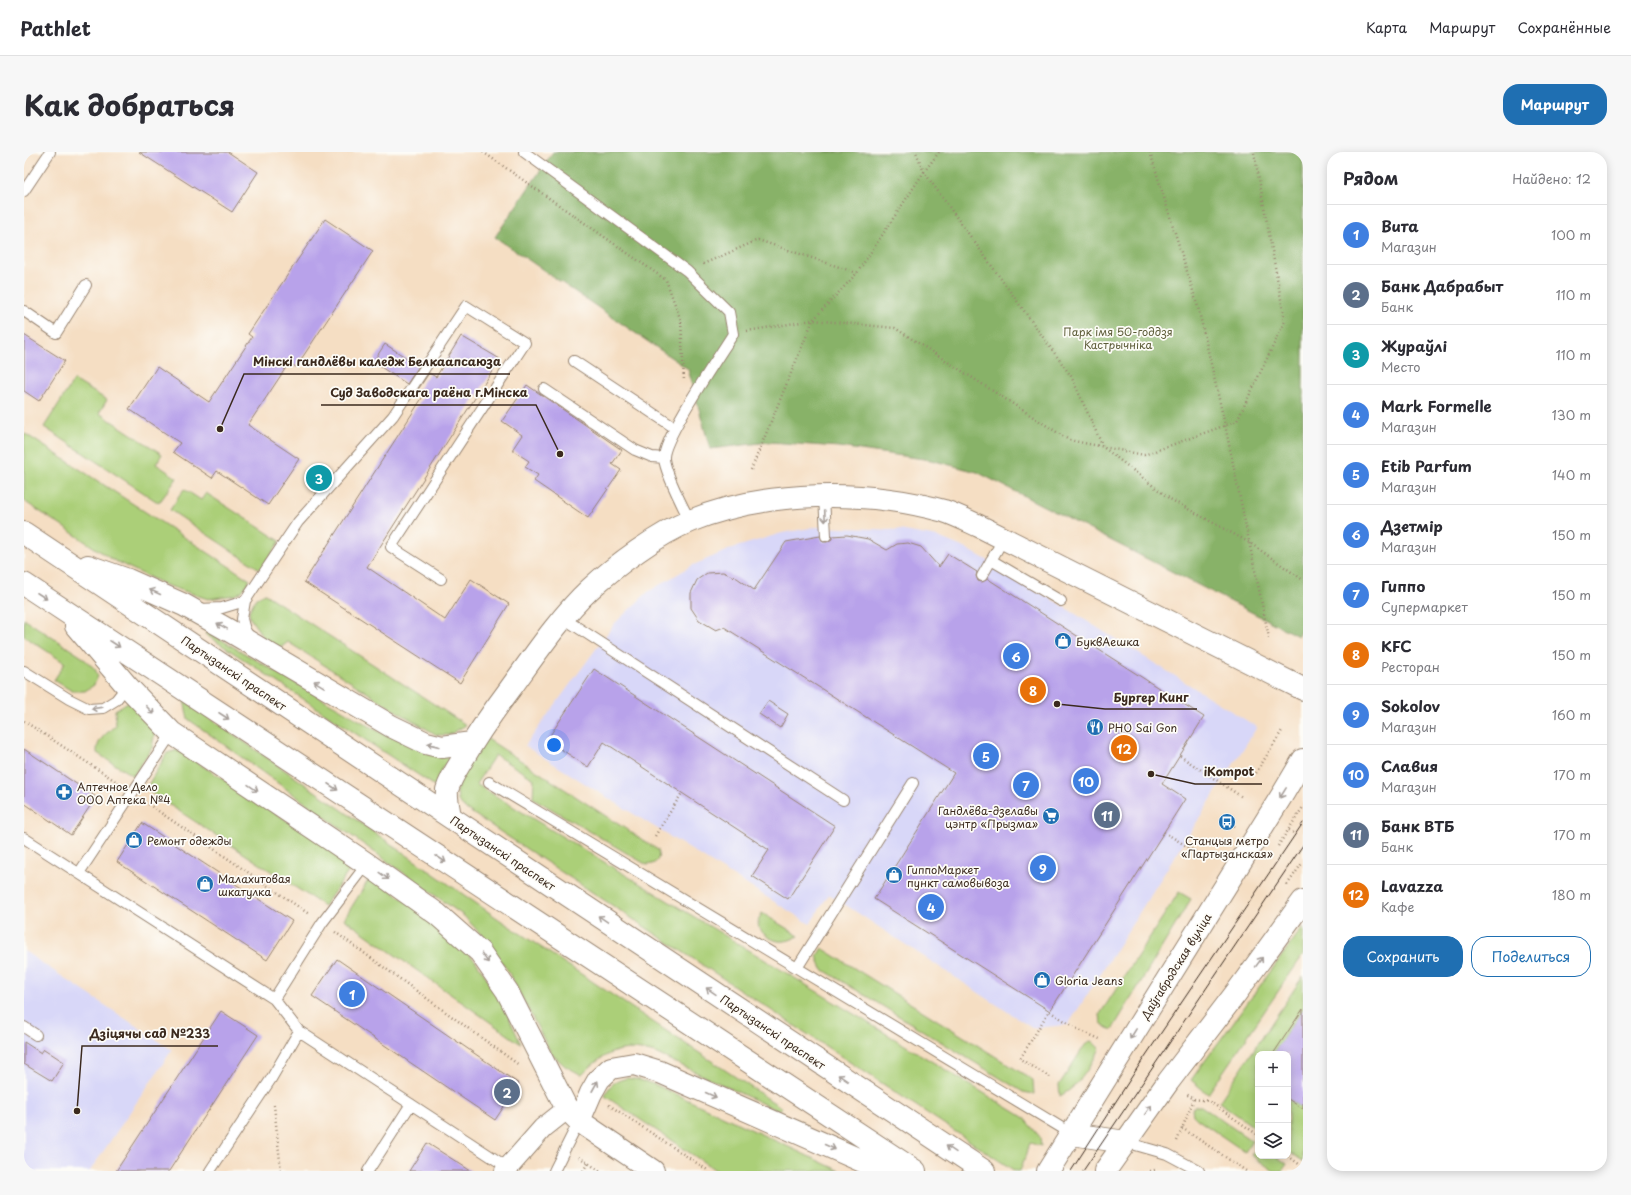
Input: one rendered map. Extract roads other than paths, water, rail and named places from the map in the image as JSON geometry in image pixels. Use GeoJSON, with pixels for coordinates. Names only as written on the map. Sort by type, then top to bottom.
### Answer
{"type":"FeatureCollection","features":[{"type":"Feature","properties":{"kind":"main road"},"geometry":{"type":"LineString","coordinates":[[450,817],[447,791],[452,776],[472,743],[563,618],[590,589],[653,540],[690,521],[714,513],[758,502],[824,496],[878,498],[914,504],[946,512],[1004,538],[1303,689]]}},
{"type":"Feature","properties":{"kind":"main road","name":"Партызанскі праспект"},"geometry":{"type":"LineString","coordinates":[[24,533],[984,1171]]}},
{"type":"Feature","properties":{"kind":"main road"},"geometry":{"type":"LineString","coordinates":[[59,556],[128,580],[191,609],[391,726],[426,743],[442,747],[472,743]]}},
{"type":"Feature","properties":{"kind":"main road"},"geometry":{"type":"LineString","coordinates":[[24,584],[915,1171]]}},
{"type":"Feature","properties":{"kind":"main road"},"geometry":{"type":"LineString","coordinates":[[60,607],[127,686],[172,733],[367,864],[437,914],[480,952],[507,991],[573,1115],[653,1171]]}},
{"type":"Feature","properties":{"kind":"main road","name":"Даўгабродская вуліца"},"geometry":{"type":"LineString","coordinates":[[1048,1171],[1303,760]]}},
{"type":"Feature","properties":{"kind":"main road"},"geometry":{"type":"LineString","coordinates":[[1104,1171],[1168,1082],[1236,993],[1303,901]]}},
{"type":"Feature","properties":{"kind":"main road"},"geometry":{"type":"LineString","coordinates":[[573,1115],[591,1094],[599,1079],[611,1068],[634,1064],[660,1072],[885,1171]]}},
{"type":"Feature","properties":{"kind":"main road"},"geometry":{"type":"LineString","coordinates":[[1068,1141],[1125,1142]]}},
{"type":"Feature","properties":{"kind":"street"},"geometry":{"type":"LineString","coordinates":[[506,1169],[542,1128],[573,1115]]}},
{"type":"Feature","properties":{"kind":"lane"},"geometry":{"type":"LineString","coordinates":[[24,191],[50,152]]}},
{"type":"Feature","properties":{"kind":"lane"},"geometry":{"type":"LineString","coordinates":[[524,152],[687,271],[729,312],[733,334],[675,428],[665,448],[664,458],[672,482],[690,521]]}},
{"type":"Feature","properties":{"kind":"lane"},"geometry":{"type":"LineString","coordinates":[[24,311],[56,333],[86,285]]}},
{"type":"Feature","properties":{"kind":"lane"},"geometry":{"type":"LineString","coordinates":[[253,644],[245,630],[242,619],[245,601],[298,522],[393,416],[466,306],[525,344],[391,547],[441,580]]}},
{"type":"Feature","properties":{"kind":"lane"},"geometry":{"type":"LineString","coordinates":[[574,361],[675,428]]}},
{"type":"Feature","properties":{"kind":"lane"},"geometry":{"type":"LineString","coordinates":[[544,389],[635,450],[652,457],[664,458]]}},
{"type":"Feature","properties":{"kind":"lane"},"geometry":{"type":"LineString","coordinates":[[824,496],[826,536]]}},
{"type":"Feature","properties":{"kind":"lane"},"geometry":{"type":"LineString","coordinates":[[982,576],[1004,538]]}},
{"type":"Feature","properties":{"kind":"lane"},"geometry":{"type":"LineString","coordinates":[[991,560],[1060,602]]}},
{"type":"Feature","properties":{"kind":"lane"},"geometry":{"type":"LineString","coordinates":[[191,609],[222,608],[245,601]]}},
{"type":"Feature","properties":{"kind":"lane"},"geometry":{"type":"LineString","coordinates":[[563,618],[843,800]]}},
{"type":"Feature","properties":{"kind":"lane"},"geometry":{"type":"LineString","coordinates":[[24,671],[69,699],[89,709],[103,708],[116,700],[127,686]]}},
{"type":"Feature","properties":{"kind":"lane"},"geometry":{"type":"LineString","coordinates":[[79,873],[172,733]]}},
{"type":"Feature","properties":{"kind":"lane"},"geometry":{"type":"LineString","coordinates":[[489,782],[797,968],[1068,1141]]}},
{"type":"Feature","properties":{"kind":"lane"},"geometry":{"type":"LineString","coordinates":[[797,968],[913,783]]}},
{"type":"Feature","properties":{"kind":"lane"},"geometry":{"type":"LineString","coordinates":[[24,838],[274,999],[299,1031],[411,1104],[506,1169]]}},
{"type":"Feature","properties":{"kind":"lane"},"geometry":{"type":"LineString","coordinates":[[274,999],[322,923],[367,864]]}},
{"type":"Feature","properties":{"kind":"lane"},"geometry":{"type":"LineString","coordinates":[[24,1027],[36,1035]]}},
{"type":"Feature","properties":{"kind":"lane"},"geometry":{"type":"LineString","coordinates":[[210,1171],[271,1079],[299,1031]]}},
{"type":"Feature","properties":{"kind":"lane"},"geometry":{"type":"LineString","coordinates":[[368,1171],[411,1104]]}},
{"type":"Feature","properties":{"kind":"lane"},"geometry":{"type":"LineString","coordinates":[[554,1171],[573,1115]]}},
{"type":"Feature","properties":{"kind":"lane"},"geometry":{"type":"LineString","coordinates":[[1125,1142],[1167,1154],[1199,1171]]}},
{"type":"Feature","properties":{"kind":"tram line"},"geometry":{"type":"LineString","coordinates":[[1071,1171],[1140,1064],[1303,823]]}},
{"type":"Feature","properties":{"kind":"tram line"},"geometry":{"type":"LineString","coordinates":[[1083,1171],[1303,845]]}},
{"type":"Feature","properties":{"kind":"place","name":"Мінскі гандлёвы каледж Белкаапсаюза"},"geometry":{"type":"Point","coordinates":[220,429]}},
{"type":"Feature","properties":{"kind":"place","name":"Суд Заводскага раёна г.Мінска"},"geometry":{"type":"Point","coordinates":[560,454]}},
{"type":"Feature","properties":{"kind":"place","name":"Жураўлі"},"geometry":{"type":"Point","coordinates":[319,478]}},
{"type":"Feature","properties":{"kind":"place","name":"БуквАешка"},"geometry":{"type":"Point","coordinates":[1063,641]}},
{"type":"Feature","properties":{"kind":"place","name":"Дзетмір"},"geometry":{"type":"Point","coordinates":[1016,656]}},
{"type":"Feature","properties":{"kind":"place","name":"KFC"},"geometry":{"type":"Point","coordinates":[1033,690]}},
{"type":"Feature","properties":{"kind":"place","name":"Бургер Кинг"},"geometry":{"type":"Point","coordinates":[1057,704]}},
{"type":"Feature","properties":{"kind":"place","name":"PHO Sai Gon"},"geometry":{"type":"Point","coordinates":[1095,727]}},
{"type":"Feature","properties":{"kind":"place","name":"Lavazza"},"geometry":{"type":"Point","coordinates":[1124,748]}},
{"type":"Feature","properties":{"kind":"place","name":"Etib Parfum"},"geometry":{"type":"Point","coordinates":[986,756]}},
{"type":"Feature","properties":{"kind":"place","name":"iKompot"},"geometry":{"type":"Point","coordinates":[1151,774]}},
{"type":"Feature","properties":{"kind":"place","name":"Славия"},"geometry":{"type":"Point","coordinates":[1086,781]}},
{"type":"Feature","properties":{"kind":"place","name":"Гиппо"},"geometry":{"type":"Point","coordinates":[1026,785]}},
{"type":"Feature","properties":{"kind":"place","name":"Аптечное Дело ООО Аптека №4"},"geometry":{"type":"Point","coordinates":[64,792]}},
{"type":"Feature","properties":{"kind":"place","name":"Банк ВТБ"},"geometry":{"type":"Point","coordinates":[1107,815]}},
{"type":"Feature","properties":{"kind":"place","name":"Гандлёва-дзелавы цэнтр «Прызма»"},"geometry":{"type":"Point","coordinates":[1051,816]}},
{"type":"Feature","properties":{"kind":"place","name":"Станцыя метро «Партызанская»"},"geometry":{"type":"Point","coordinates":[1227,822]}},
{"type":"Feature","properties":{"kind":"place","name":"Ремонт одежды"},"geometry":{"type":"Point","coordinates":[134,840]}},
{"type":"Feature","properties":{"kind":"place","name":"Sokolov"},"geometry":{"type":"Point","coordinates":[1043,868]}},
{"type":"Feature","properties":{"kind":"place","name":"ГиппоМаркет пункт самовывоза"},"geometry":{"type":"Point","coordinates":[894,875]}},
{"type":"Feature","properties":{"kind":"place","name":"Малахитовая шкатулка"},"geometry":{"type":"Point","coordinates":[205,884]}},
{"type":"Feature","properties":{"kind":"place","name":"Mark Formelle"},"geometry":{"type":"Point","coordinates":[931,907]}},
{"type":"Feature","properties":{"kind":"place","name":"Gloria Jeans"},"geometry":{"type":"Point","coordinates":[1042,980]}},
{"type":"Feature","properties":{"kind":"place","name":"Вита"},"geometry":{"type":"Point","coordinates":[352,994]}},
{"type":"Feature","properties":{"kind":"place","name":"Банк Дабрабыт"},"geometry":{"type":"Point","coordinates":[507,1092]}},
{"type":"Feature","properties":{"kind":"place","name":"Дзіцячы сад №233"},"geometry":{"type":"Point","coordinates":[77,1111]}},
{"type":"Feature","properties":{"kind":"park label","name":"Парк імя 50-годдзя Кастрычніка"},"geometry":{"type":"Point","coordinates":[1118,337]}}]}
